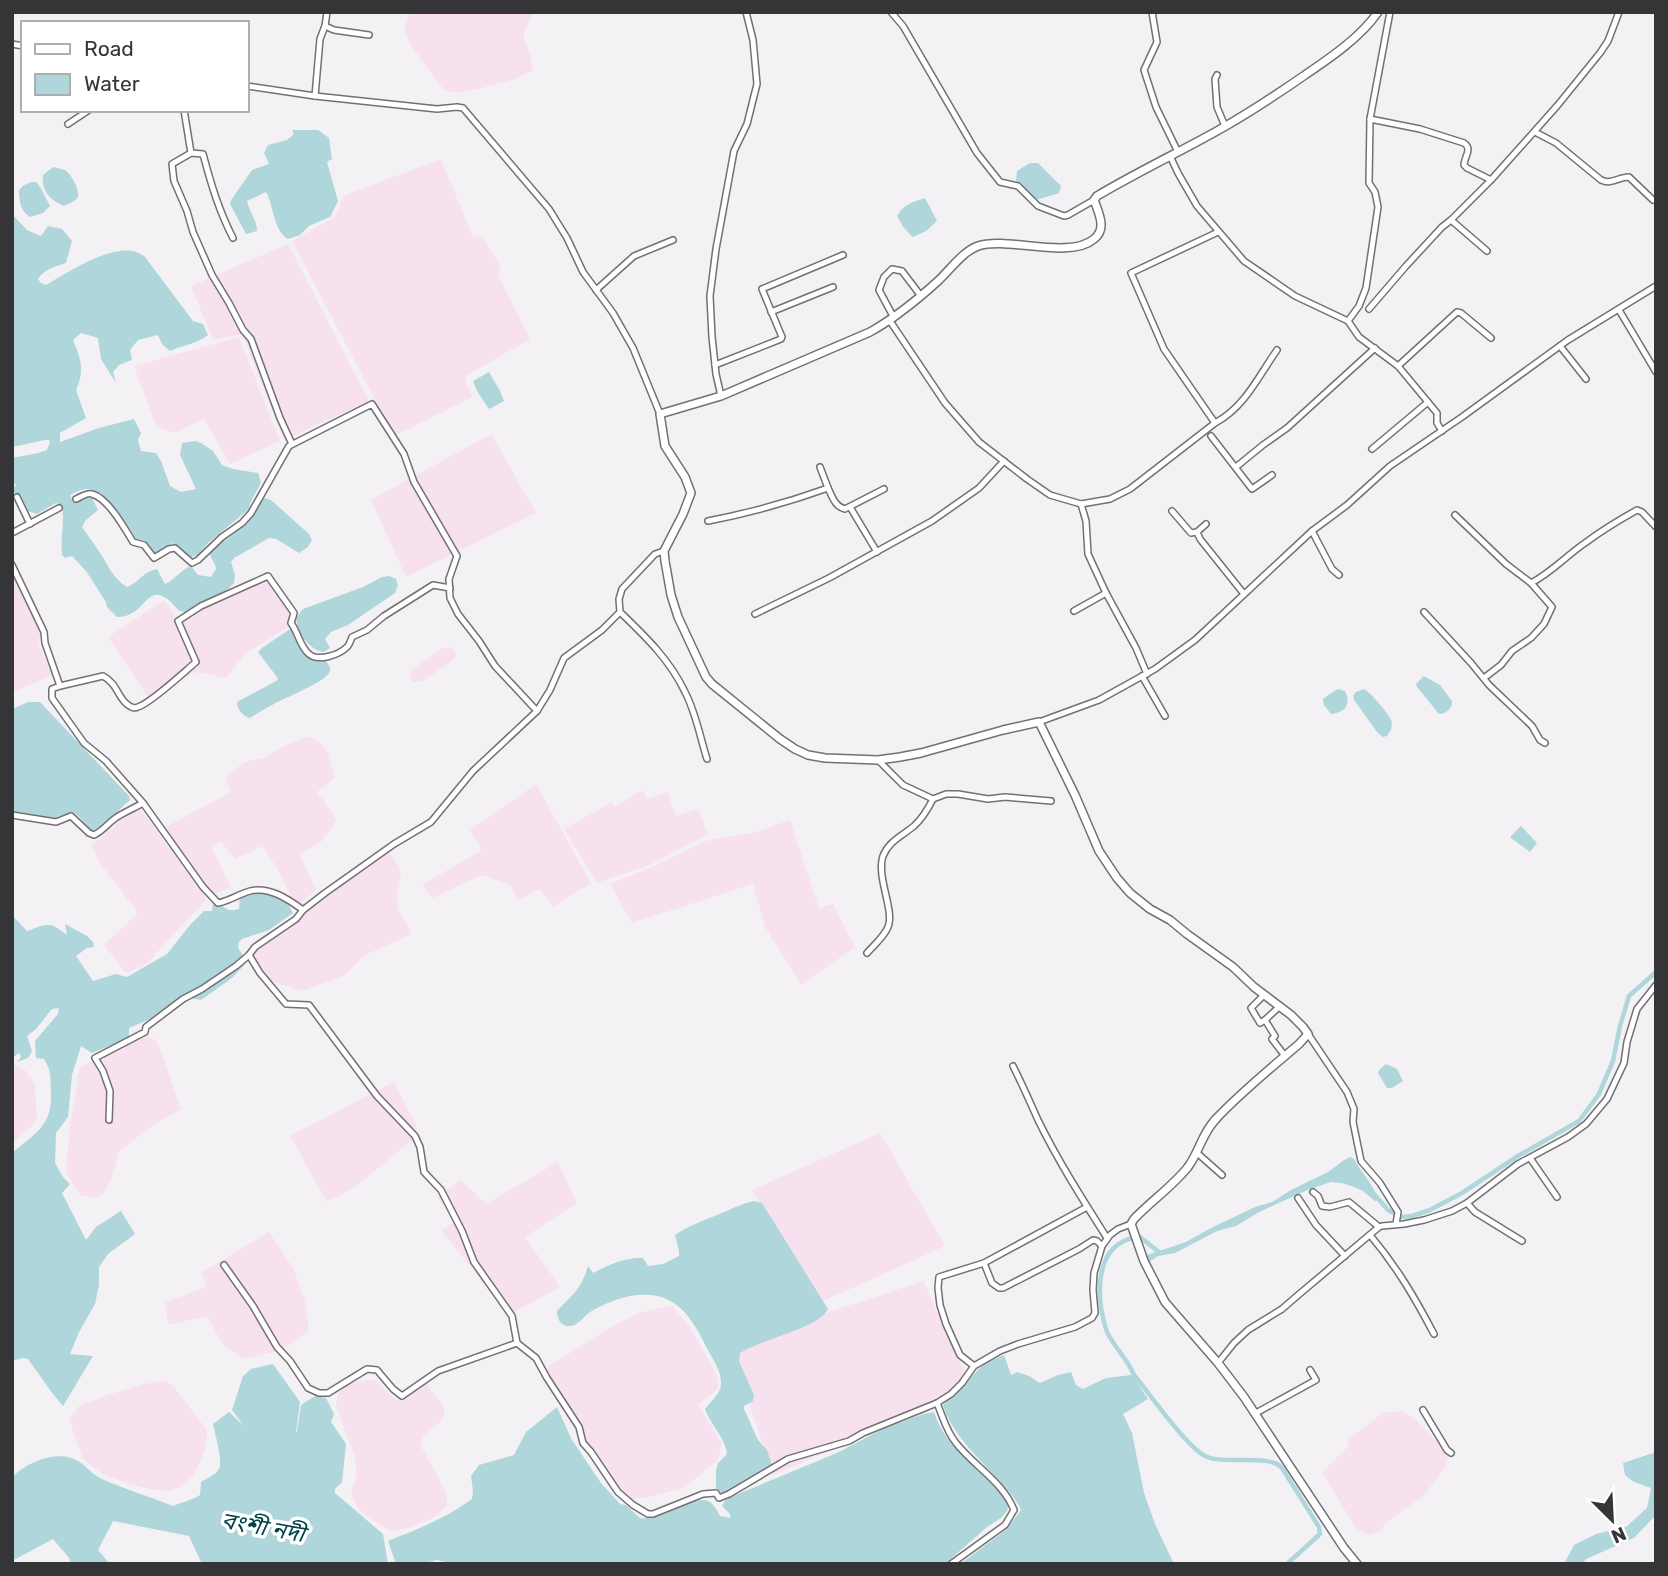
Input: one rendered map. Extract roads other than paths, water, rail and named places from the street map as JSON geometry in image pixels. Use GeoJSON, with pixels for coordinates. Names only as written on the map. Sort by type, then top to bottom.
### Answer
{"type":"FeatureCollection","features":[{"type":"Feature","properties":{"kind":"main road"},"geometry":{"type":"LineString","coordinates":[[1357,1564],[1255,1413],[1218,1363],[1165,1302],[1138,1246],[1132,1226],[1134,1219],[1181,1176],[1194,1158],[1200,1141],[1213,1121],[1308,1034],[1280,1006],[1233,967],[1170,920],[1150,909],[1117,878],[1099,851],[1039,722],[921,753],[878,760],[825,758],[795,749],[712,684],[706,677],[678,617],[671,595],[664,551],[691,493],[685,477],[665,446],[660,414],[718,397],[859,337],[892,320],[950,270],[966,252],[977,246],[989,244],[1054,248],[1076,246],[1093,240],[1101,229],[1101,220],[1094,200],[1097,196],[1258,107],[1326,60],[1368,25],[1378,12]]}},
{"type":"Feature","properties":{"kind":"street"},"geometry":{"type":"LineString","coordinates":[[315,96],[320,39],[327,12]]}},
{"type":"Feature","properties":{"kind":"street"},"geometry":{"type":"LineString","coordinates":[[718,397],[710,296],[733,151],[747,124],[757,84],[747,12]]}},
{"type":"Feature","properties":{"kind":"street"},"geometry":{"type":"LineString","coordinates":[[891,12],[903,26],[977,153],[1000,182],[1018,186],[1038,206],[1064,216],[1094,200]]}},
{"type":"Feature","properties":{"kind":"street"},"geometry":{"type":"LineString","coordinates":[[1152,12],[1157,42],[1144,70],[1157,107],[1178,152]]}},
{"type":"Feature","properties":{"kind":"street"},"geometry":{"type":"LineString","coordinates":[[1348,321],[1359,306],[1366,288],[1378,207],[1375,192],[1369,183],[1370,119],[1390,12]]}},
{"type":"Feature","properties":{"kind":"street"},"geometry":{"type":"LineString","coordinates":[[1369,309],[1442,227],[1491,180],[1535,132],[1601,53],[1619,12]]}},
{"type":"Feature","properties":{"kind":"street"},"geometry":{"type":"LineString","coordinates":[[325,26],[334,30],[369,35]]}},
{"type":"Feature","properties":{"kind":"street"},"geometry":{"type":"LineString","coordinates":[[1217,75],[1217,107],[1225,127]]}},
{"type":"Feature","properties":{"kind":"street"},"geometry":{"type":"LineString","coordinates":[[248,86],[437,109],[463,108],[549,209],[583,272],[633,348],[660,414]]}},
{"type":"Feature","properties":{"kind":"street"},"geometry":{"type":"LineString","coordinates":[[68,124],[86,112]]}},
{"type":"Feature","properties":{"kind":"street"},"geometry":{"type":"LineString","coordinates":[[184,112],[191,153]]}},
{"type":"Feature","properties":{"kind":"street"},"geometry":{"type":"LineString","coordinates":[[1370,119],[1420,129],[1468,145],[1464,165],[1491,180]]}},
{"type":"Feature","properties":{"kind":"street"},"geometry":{"type":"LineString","coordinates":[[1535,132],[1556,144],[1601,180],[1608,183],[1629,177],[1653,200]]}},
{"type":"Feature","properties":{"kind":"street"},"geometry":{"type":"LineString","coordinates":[[233,239],[212,189],[204,154],[191,153],[172,164],[174,181],[212,275],[243,330],[251,339],[292,444]]}},
{"type":"Feature","properties":{"kind":"street"},"geometry":{"type":"LineString","coordinates":[[1170,156],[1197,206],[1244,261],[1295,296],[1348,321],[1359,337],[1398,366],[1437,413],[1437,423],[1442,431]]}},
{"type":"Feature","properties":{"kind":"street"},"geometry":{"type":"LineString","coordinates":[[1451,220],[1488,251]]}},
{"type":"Feature","properties":{"kind":"street"},"geometry":{"type":"LineString","coordinates":[[1215,423],[1164,349],[1130,275],[1218,232]]}},
{"type":"Feature","properties":{"kind":"street"},"geometry":{"type":"LineString","coordinates":[[596,290],[634,256],[673,240]]}},
{"type":"Feature","properties":{"kind":"street"},"geometry":{"type":"LineString","coordinates":[[715,365],[781,339],[762,289],[843,255]]}},
{"type":"Feature","properties":{"kind":"street"},"geometry":{"type":"LineString","coordinates":[[921,296],[902,271],[892,269],[884,277],[879,290],[892,320],[945,403],[979,442],[1050,495],[1082,504],[1110,499],[1130,489],[1225,418],[1243,401],[1277,350]]}},
{"type":"Feature","properties":{"kind":"street"},"geometry":{"type":"LineString","coordinates":[[1039,722],[1098,700],[1145,675],[1195,640],[1312,531],[1347,505],[1390,466],[1560,346],[1656,286]]}},
{"type":"Feature","properties":{"kind":"street"},"geometry":{"type":"LineString","coordinates":[[771,312],[833,287]]}},
{"type":"Feature","properties":{"kind":"street"},"geometry":{"type":"LineString","coordinates":[[1619,310],[1656,372]]}},
{"type":"Feature","properties":{"kind":"street"},"geometry":{"type":"LineString","coordinates":[[1398,366],[1457,312],[1491,338]]}},
{"type":"Feature","properties":{"kind":"street"},"geometry":{"type":"LineString","coordinates":[[1560,346],[1586,379]]}},
{"type":"Feature","properties":{"kind":"street"},"geometry":{"type":"LineString","coordinates":[[1236,467],[1287,428],[1375,348]]}},
{"type":"Feature","properties":{"kind":"street"},"geometry":{"type":"LineString","coordinates":[[1372,449],[1428,402]]}},
{"type":"Feature","properties":{"kind":"street"},"geometry":{"type":"LineString","coordinates":[[76,499],[88,493],[105,503],[133,542],[144,545],[154,558],[169,548],[174,548],[191,563],[198,560],[251,513],[289,446],[372,404],[404,454],[414,482],[457,555],[449,579],[450,598],[458,614],[495,666],[537,711]]}},
{"type":"Feature","properties":{"kind":"street"},"geometry":{"type":"LineString","coordinates":[[1211,436],[1252,489],[1272,475]]}},
{"type":"Feature","properties":{"kind":"street"},"geometry":{"type":"LineString","coordinates":[[755,614],[932,522],[979,488],[1004,461]]}},
{"type":"Feature","properties":{"kind":"street"},"geometry":{"type":"LineString","coordinates":[[820,467],[833,498],[841,508],[850,507],[884,489]]}},
{"type":"Feature","properties":{"kind":"street"},"geometry":{"type":"LineString","coordinates":[[708,521],[790,501],[828,488]]}},
{"type":"Feature","properties":{"kind":"street"},"geometry":{"type":"LineString","coordinates":[[17,497],[30,524]]}},
{"type":"Feature","properties":{"kind":"street"},"geometry":{"type":"LineString","coordinates":[[1082,504],[1088,554],[1136,648],[1145,675],[1165,716]]}},
{"type":"Feature","properties":{"kind":"street"},"geometry":{"type":"LineString","coordinates":[[850,507],[877,552]]}},
{"type":"Feature","properties":{"kind":"street"},"geometry":{"type":"LineString","coordinates":[[12,533],[59,508]]}},
{"type":"Feature","properties":{"kind":"street"},"geometry":{"type":"LineString","coordinates":[[1531,583],[1550,572],[1593,537],[1637,510],[1656,527]]}},
{"type":"Feature","properties":{"kind":"street"},"geometry":{"type":"LineString","coordinates":[[1172,511],[1191,533],[1196,533],[1244,593]]}},
{"type":"Feature","properties":{"kind":"street"},"geometry":{"type":"LineString","coordinates":[[1455,515],[1506,564],[1531,583],[1552,607],[1547,620],[1531,638],[1512,651],[1501,665],[1484,678]]}},
{"type":"Feature","properties":{"kind":"street"},"geometry":{"type":"LineString","coordinates":[[1196,533],[1206,524]]}},
{"type":"Feature","properties":{"kind":"street"},"geometry":{"type":"LineString","coordinates":[[1312,531],[1332,569],[1339,575]]}},
{"type":"Feature","properties":{"kind":"street"},"geometry":{"type":"LineString","coordinates":[[664,551],[655,554],[622,589],[619,599],[620,612],[672,668],[686,692],[707,759]]}},
{"type":"Feature","properties":{"kind":"street"},"geometry":{"type":"LineString","coordinates":[[12,565],[44,632],[45,643],[60,686]]}},
{"type":"Feature","properties":{"kind":"street"},"geometry":{"type":"LineString","coordinates":[[303,910],[289,900],[264,890],[249,891],[218,903],[202,887],[143,803],[106,761],[84,743],[52,698],[52,689],[103,676],[111,680],[125,703],[132,708],[138,708],[197,662],[178,621],[201,606],[268,576],[294,613],[291,623],[309,654],[318,659],[348,647],[352,637],[433,585],[450,588]]}},
{"type":"Feature","properties":{"kind":"street"},"geometry":{"type":"LineString","coordinates":[[1074,611],[1106,593]]}},
{"type":"Feature","properties":{"kind":"street"},"geometry":{"type":"LineString","coordinates":[[109,1120],[110,1091],[103,1071],[94,1058],[145,1032],[146,1027],[183,999],[236,966],[255,947],[296,919],[303,910],[394,844],[431,822],[473,771],[537,711],[564,658],[603,630],[620,612]]}},
{"type":"Feature","properties":{"kind":"street"},"geometry":{"type":"LineString","coordinates":[[1424,612],[1545,743]]}},
{"type":"Feature","properties":{"kind":"street"},"geometry":{"type":"LineString","coordinates":[[878,760],[903,785],[933,799]]}},
{"type":"Feature","properties":{"kind":"street"},"geometry":{"type":"LineString","coordinates":[[867,953],[887,930],[891,920],[882,878],[882,858],[891,841],[926,814],[933,799],[946,794],[958,794],[988,799],[1005,797],[1051,801]]}},
{"type":"Feature","properties":{"kind":"street"},"geometry":{"type":"LineString","coordinates":[[12,815],[56,822],[71,816],[94,835],[117,817],[143,803]]}},
{"type":"Feature","properties":{"kind":"street"},"geometry":{"type":"LineString","coordinates":[[249,955],[286,1004],[309,1005],[377,1096],[415,1136],[420,1147],[424,1171],[441,1190],[474,1262],[512,1316],[517,1343],[536,1358],[579,1427],[583,1443],[618,1492],[648,1514],[703,1494],[716,1493],[719,1498],[788,1460],[849,1441],[937,1403],[951,1394],[974,1366],[1000,1351],[1075,1327],[1092,1318],[1095,1313],[1094,1273],[1102,1246],[1118,1229],[1132,1226]]}},
{"type":"Feature","properties":{"kind":"street"},"geometry":{"type":"LineString","coordinates":[[1218,1363],[1248,1330],[1282,1309],[1379,1227],[1424,1220],[1452,1211],[1468,1203],[1518,1164],[1586,1124],[1607,1099],[1624,1063],[1637,1009],[1656,985]]}},
{"type":"Feature","properties":{"kind":"street"},"geometry":{"type":"LineString","coordinates":[[1264,995],[1251,1007],[1260,1023],[1280,1006]]}},
{"type":"Feature","properties":{"kind":"street"},"geometry":{"type":"LineString","coordinates":[[1265,1020],[1275,1036],[1272,1039],[1285,1056]]}},
{"type":"Feature","properties":{"kind":"street"},"geometry":{"type":"LineString","coordinates":[[1308,1034],[1347,1092],[1354,1109],[1353,1122],[1361,1161],[1380,1183],[1398,1212],[1396,1223]]}},
{"type":"Feature","properties":{"kind":"street"},"geometry":{"type":"LineString","coordinates":[[1013,1066],[1039,1121],[1107,1238]]}},
{"type":"Feature","properties":{"kind":"street"},"geometry":{"type":"LineString","coordinates":[[1196,1152],[1222,1175]]}},
{"type":"Feature","properties":{"kind":"street"},"geometry":{"type":"LineString","coordinates":[[1530,1158],[1557,1197]]}},
{"type":"Feature","properties":{"kind":"street"},"geometry":{"type":"LineString","coordinates":[[1313,1192],[1322,1206],[1330,1207],[1349,1202],[1379,1227]]}},
{"type":"Feature","properties":{"kind":"street"},"geometry":{"type":"LineString","coordinates":[[1298,1198],[1316,1225],[1345,1256]]}},
{"type":"Feature","properties":{"kind":"street"},"geometry":{"type":"LineString","coordinates":[[1468,1203],[1475,1212],[1522,1241]]}},
{"type":"Feature","properties":{"kind":"street"},"geometry":{"type":"LineString","coordinates":[[974,1366],[960,1355],[954,1344],[940,1305],[939,1277],[984,1263],[1087,1207]]}},
{"type":"Feature","properties":{"kind":"street"},"geometry":{"type":"LineString","coordinates":[[1370,1236],[1391,1260],[1434,1334]]}},
{"type":"Feature","properties":{"kind":"street"},"geometry":{"type":"LineString","coordinates":[[984,1263],[992,1283],[1003,1288],[1079,1250],[1093,1240],[1102,1246]]}},
{"type":"Feature","properties":{"kind":"street"},"geometry":{"type":"LineString","coordinates":[[224,1265],[253,1306],[277,1348],[290,1361],[305,1385],[319,1393],[328,1393],[362,1372],[374,1368],[399,1396],[402,1396],[438,1371],[517,1343]]}},
{"type":"Feature","properties":{"kind":"street"},"geometry":{"type":"LineString","coordinates":[[1255,1413],[1316,1380],[1310,1370]]}},
{"type":"Feature","properties":{"kind":"street"},"geometry":{"type":"LineString","coordinates":[[937,1403],[950,1436],[962,1451],[987,1473],[1014,1510],[1005,1525],[951,1564]]}},
{"type":"Feature","properties":{"kind":"street"},"geometry":{"type":"LineString","coordinates":[[1423,1410],[1451,1453]]}},
{"type":"Feature","properties":{"kind":"water"},"geometry":{"type":"Polygon","coordinates":[[[292,130],[318,130],[329,138],[332,159],[327,162],[338,201],[330,217],[288,239],[279,230],[266,192],[247,201],[257,231],[246,234],[230,204],[231,200],[252,170],[269,164],[264,153],[268,145],[287,140],[294,134],[292,130]]]}},
{"type":"Feature","properties":{"kind":"water"},"geometry":{"type":"Polygon","coordinates":[[[1030,163],[1038,163],[1061,186],[1059,193],[1036,200],[1016,181],[1017,171],[1030,163]]]}},
{"type":"Feature","properties":{"kind":"water"},"geometry":{"type":"Polygon","coordinates":[[[53,167],[65,170],[77,189],[77,198],[64,206],[51,198],[43,186],[43,175],[53,167]]]}},
{"type":"Feature","properties":{"kind":"water"},"geometry":{"type":"Polygon","coordinates":[[[36,182],[40,187],[50,206],[43,213],[30,217],[22,208],[19,190],[36,182]]]}},
{"type":"Feature","properties":{"kind":"water"},"geometry":{"type":"Polygon","coordinates":[[[925,198],[937,221],[926,231],[913,237],[897,216],[906,206],[925,198]]]}},
{"type":"Feature","properties":{"kind":"water"},"geometry":{"type":"Polygon","coordinates":[[[12,214],[27,230],[41,236],[48,226],[62,229],[72,241],[66,263],[43,273],[38,279],[41,283],[46,285],[109,253],[135,252],[145,257],[193,321],[203,324],[208,335],[170,351],[162,344],[158,335],[138,340],[130,350],[132,360],[119,365],[113,372],[116,383],[101,359],[98,338],[81,333],[73,340],[81,365],[76,390],[86,418],[60,433],[60,442],[134,419],[141,433],[138,440],[141,451],[156,453],[170,486],[181,492],[196,489],[180,455],[182,443],[195,441],[213,451],[222,465],[258,473],[261,482],[249,509],[208,543],[198,555],[192,557],[188,557],[173,543],[156,554],[144,540],[136,539],[115,508],[101,494],[84,489],[70,495],[73,502],[86,497],[92,498],[98,510],[82,527],[115,577],[127,587],[157,569],[165,584],[191,566],[198,575],[211,577],[216,569],[209,552],[248,523],[262,497],[271,500],[309,534],[312,540],[308,547],[299,553],[276,539],[269,538],[234,558],[231,562],[235,575],[234,583],[226,591],[186,612],[179,611],[160,595],[148,599],[136,611],[127,615],[117,617],[107,607],[86,571],[72,556],[65,558],[62,555],[62,505],[56,503],[37,514],[28,511],[21,495],[12,495],[12,487],[16,486],[12,478],[12,458],[47,450],[50,442],[45,440],[12,447],[12,214]]]}},
{"type":"Feature","properties":{"kind":"water"},"geometry":{"type":"Polygon","coordinates":[[[489,372],[504,401],[489,409],[473,381],[489,372]]]}},
{"type":"Feature","properties":{"kind":"water"},"geometry":{"type":"Polygon","coordinates":[[[389,576],[396,579],[398,585],[395,593],[348,625],[331,632],[325,639],[330,648],[323,652],[317,650],[304,639],[296,618],[303,609],[389,576]]]}},
{"type":"Feature","properties":{"kind":"water"},"geometry":{"type":"Polygon","coordinates":[[[290,629],[294,631],[304,653],[312,659],[326,661],[330,671],[314,684],[250,718],[247,717],[241,712],[237,702],[278,680],[258,652],[290,629]]]}},
{"type":"Feature","properties":{"kind":"water"},"geometry":{"type":"Polygon","coordinates":[[[1424,676],[1440,685],[1452,701],[1446,712],[1439,714],[1417,687],[1416,684],[1424,676]]]}},
{"type":"Feature","properties":{"kind":"water"},"geometry":{"type":"Polygon","coordinates":[[[1338,689],[1345,691],[1347,704],[1344,710],[1331,714],[1323,699],[1338,689]]]}},
{"type":"Feature","properties":{"kind":"water"},"geometry":{"type":"Polygon","coordinates":[[[1364,689],[1379,703],[1391,720],[1387,736],[1383,737],[1377,732],[1354,700],[1356,692],[1364,689]]]}},
{"type":"Feature","properties":{"kind":"water"},"geometry":{"type":"Polygon","coordinates":[[[28,702],[40,702],[129,796],[130,800],[95,832],[72,812],[51,819],[12,812],[12,709],[28,702]]]}},
{"type":"Feature","properties":{"kind":"water"},"geometry":{"type":"Polygon","coordinates":[[[1521,826],[1537,843],[1530,852],[1511,838],[1521,826]]]}},
{"type":"Feature","properties":{"kind":"water"},"geometry":{"type":"Polygon","coordinates":[[[251,889],[283,895],[293,913],[269,930],[239,942],[238,948],[247,962],[232,978],[201,1000],[183,997],[150,1019],[129,1028],[129,1038],[92,1053],[81,1046],[72,1075],[68,1117],[56,1133],[55,1163],[70,1184],[62,1193],[86,1240],[96,1227],[121,1211],[135,1234],[108,1254],[99,1267],[95,1304],[70,1354],[93,1356],[63,1406],[28,1359],[12,1361],[12,1153],[41,1127],[49,1112],[49,1071],[44,1059],[36,1058],[35,1041],[58,1014],[59,1008],[52,1009],[27,1036],[32,1051],[28,1058],[17,1062],[21,1057],[19,1053],[12,1058],[12,915],[27,931],[52,925],[67,935],[65,924],[87,936],[94,947],[87,948],[76,956],[93,981],[116,974],[127,977],[167,954],[204,911],[212,911],[213,902],[219,900],[227,909],[239,909],[240,894],[251,889]]]}},
{"type":"Feature","properties":{"kind":"water"},"geometry":{"type":"Polygon","coordinates":[[[1386,1064],[1397,1069],[1403,1081],[1392,1088],[1387,1088],[1378,1073],[1386,1064]]]}},
{"type":"Feature","properties":{"kind":"water"},"geometry":{"type":"Polygon","coordinates":[[[1350,1157],[1354,1159],[1378,1200],[1375,1201],[1354,1187],[1331,1182],[1259,1212],[1236,1226],[1217,1231],[1175,1253],[1158,1256],[1149,1262],[1146,1258],[1147,1255],[1186,1242],[1255,1207],[1272,1202],[1350,1157]]]}},
{"type":"Feature","properties":{"kind":"water"},"geometry":{"type":"Polygon","coordinates":[[[754,1201],[762,1203],[828,1309],[822,1316],[801,1328],[740,1353],[739,1361],[754,1395],[753,1401],[744,1406],[744,1409],[758,1440],[767,1450],[772,1465],[722,1493],[716,1488],[716,1470],[718,1463],[727,1454],[705,1409],[720,1390],[721,1378],[687,1315],[672,1302],[651,1295],[627,1297],[604,1304],[572,1326],[561,1323],[557,1311],[579,1286],[588,1266],[593,1273],[630,1259],[643,1258],[648,1266],[663,1264],[679,1256],[675,1235],[754,1201]]]}},
{"type":"Feature","properties":{"kind":"water"},"geometry":{"type":"Polygon","coordinates":[[[1004,1355],[1011,1375],[1017,1372],[1040,1383],[1071,1372],[1076,1385],[1083,1389],[1106,1378],[1132,1375],[1148,1399],[1123,1414],[1132,1433],[1144,1493],[1174,1564],[960,1564],[1006,1530],[1021,1510],[1010,1493],[960,1437],[943,1405],[985,1363],[1004,1355]]]}},
{"type":"Feature","properties":{"kind":"water","name":"বংশী নদী"},"geometry":{"type":"Polygon","coordinates":[[[273,1364],[300,1402],[296,1433],[301,1405],[315,1396],[326,1398],[334,1414],[331,1422],[346,1444],[342,1482],[335,1489],[335,1493],[383,1534],[388,1564],[202,1564],[189,1536],[113,1521],[98,1550],[110,1564],[71,1564],[53,1539],[12,1561],[12,1477],[34,1462],[61,1456],[78,1461],[100,1478],[173,1506],[194,1498],[200,1495],[201,1482],[219,1469],[219,1453],[213,1424],[229,1412],[244,1426],[232,1410],[243,1376],[251,1369],[273,1364]]]}},
{"type":"Feature","properties":{"kind":"water"},"geometry":{"type":"Polygon","coordinates":[[[557,1407],[572,1440],[601,1483],[620,1504],[626,1505],[640,1518],[648,1518],[687,1503],[704,1500],[711,1503],[720,1516],[730,1518],[730,1514],[722,1506],[726,1499],[837,1453],[881,1430],[934,1412],[948,1439],[1009,1504],[1001,1518],[945,1564],[453,1564],[437,1560],[420,1564],[396,1564],[388,1541],[442,1517],[472,1499],[471,1476],[479,1465],[514,1455],[526,1432],[557,1407]]]}},
{"type":"Feature","properties":{"kind":"water"},"geometry":{"type":"Polygon","coordinates":[[[1656,1453],[1656,1515],[1634,1538],[1586,1559],[1582,1564],[1564,1564],[1574,1545],[1596,1534],[1626,1527],[1647,1508],[1651,1488],[1634,1482],[1625,1475],[1623,1463],[1656,1453]]]}},
{"type":"Feature","properties":{"kind":"waterway"},"geometry":{"type":"LineString","coordinates":[[1374,1194],[1388,1210],[1401,1217],[1430,1210],[1579,1121],[1599,1094],[1613,1061],[1629,996],[1656,972]]}},
{"type":"Feature","properties":{"kind":"waterway"},"geometry":{"type":"LineString","coordinates":[[1160,1253],[1140,1237],[1117,1245],[1110,1253],[1100,1284],[1101,1308],[1107,1331],[1134,1375],[1180,1433],[1199,1452],[1215,1459],[1267,1461],[1282,1468],[1319,1527],[1320,1534],[1287,1564]]}}]}
